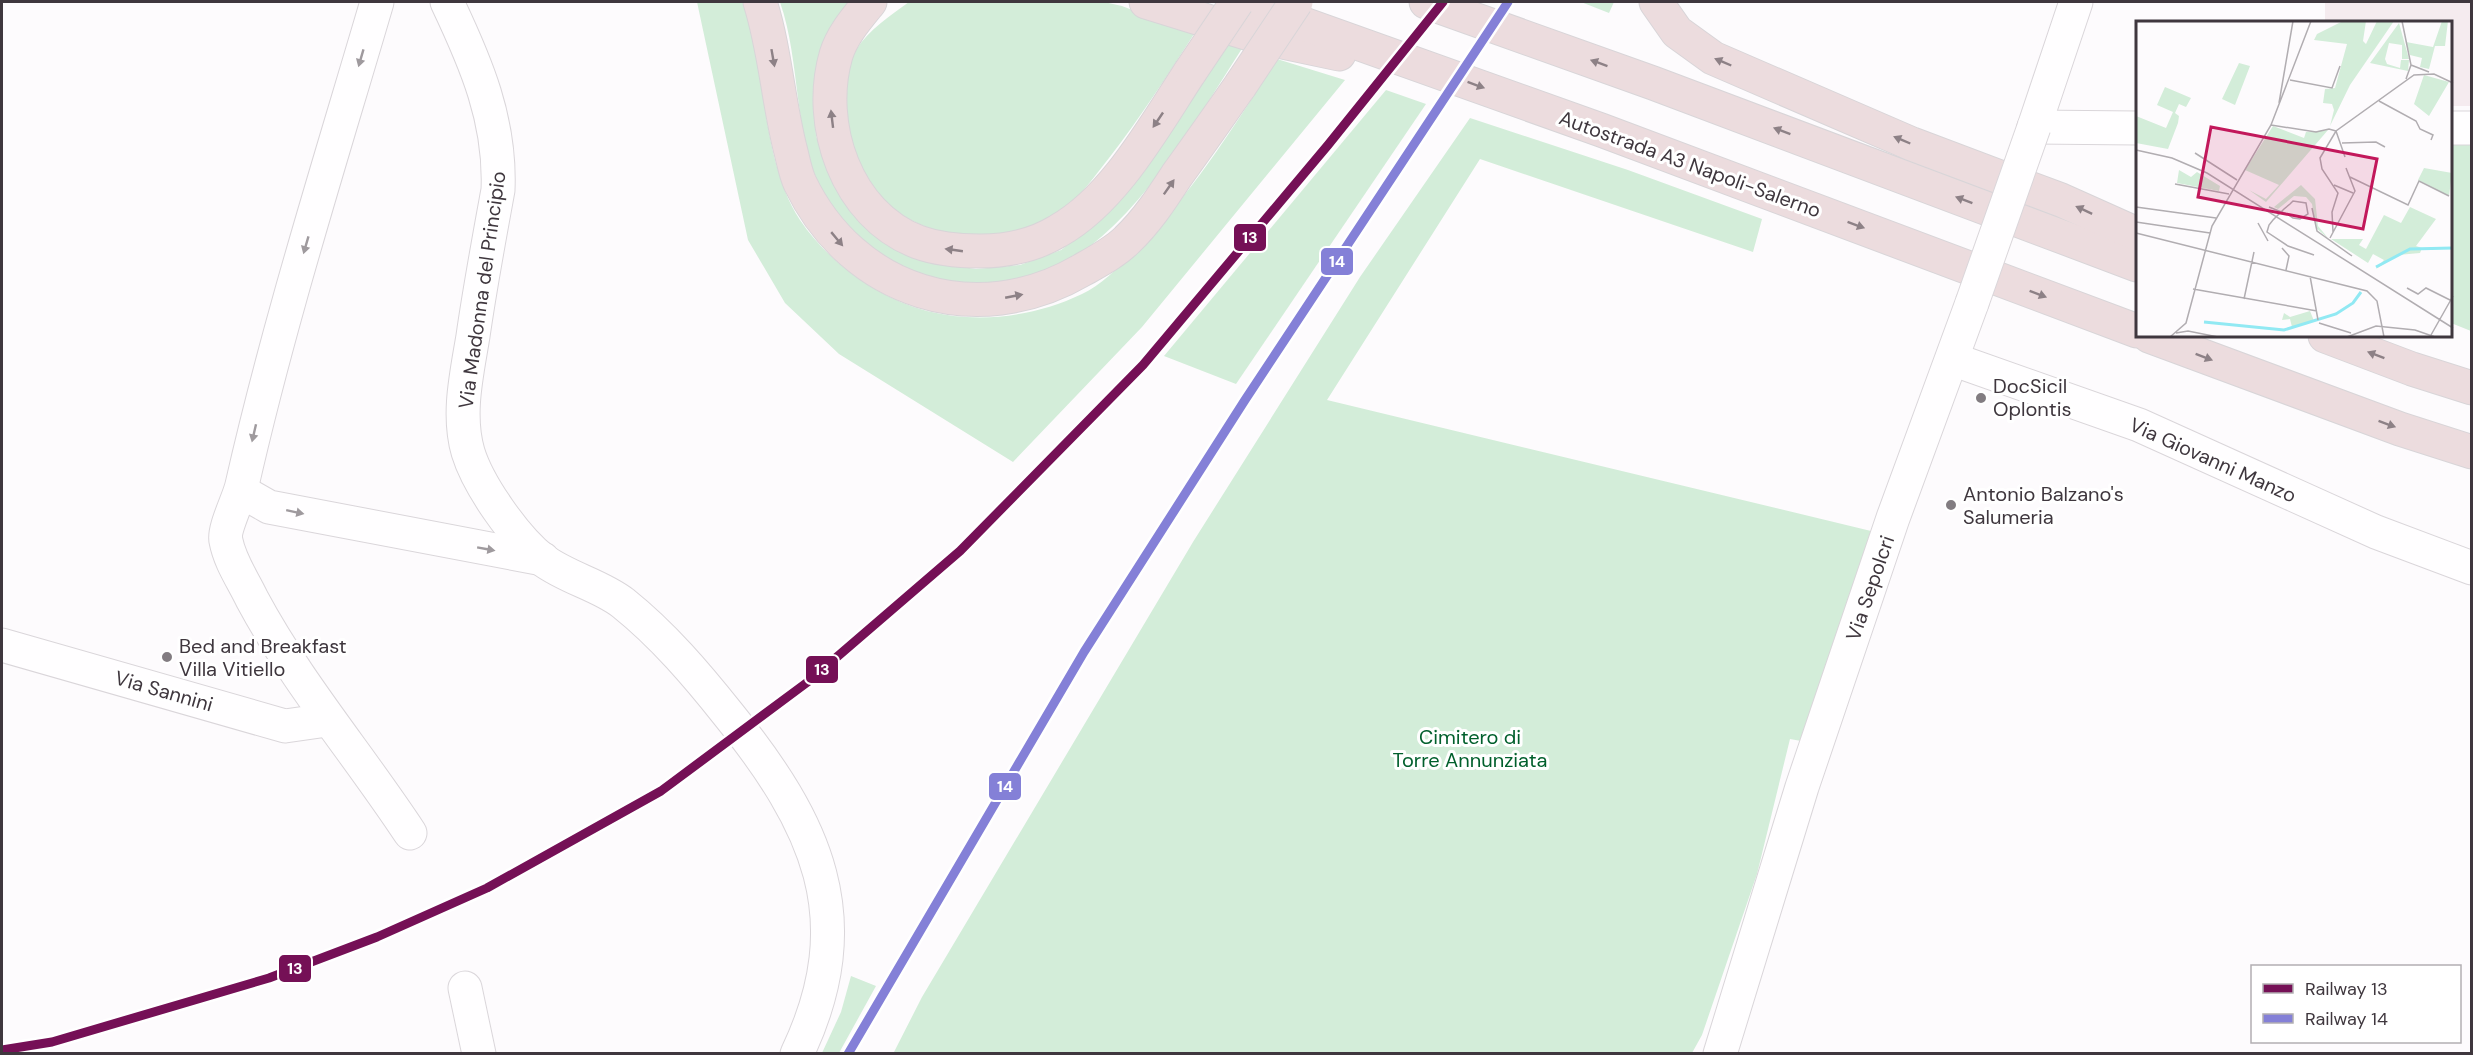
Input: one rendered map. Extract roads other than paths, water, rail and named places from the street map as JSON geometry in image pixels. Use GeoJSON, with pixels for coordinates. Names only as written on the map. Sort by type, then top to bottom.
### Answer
{"type":"FeatureCollection","features":[{"type":"Feature","properties":{"kind":"highway"},"geometry":{"type":"LineString","coordinates":[[760,2],[768,25],[787,134],[799,180],[817,215],[855,256],[890,280],[931,294],[974,300],[1015,297],[1061,282],[1103,258],[1126,241],[1146,219],[1240,87],[1296,2]]}},
{"type":"Feature","properties":{"kind":"highway"},"geometry":{"type":"LineString","coordinates":[[870,2],[846,33],[834,64],[830,115],[836,147],[848,177],[870,209],[890,226],[917,242],[957,251],[992,251],[1020,247],[1058,232],[1086,211],[1126,166],[1239,2]]}},
{"type":"Feature","properties":{"kind":"highway"},"geometry":{"type":"LineString","coordinates":[[1146,2],[1259,38],[1329,52],[1421,65]]}},
{"type":"Feature","properties":{"kind":"highway","name":"Autostrada A3 Napoli-Salerno"},"geometry":{"type":"LineString","coordinates":[[1239,2],[1421,65],[2136,331]]}},
{"type":"Feature","properties":{"kind":"highway"},"geometry":{"type":"LineString","coordinates":[[1426,2],[1653,82],[2136,265]]}},
{"type":"Feature","properties":{"kind":"highway"},"geometry":{"type":"LineString","coordinates":[[1656,2],[1677,32],[1713,58],[1912,144],[2061,200],[2136,234]]}},
{"type":"Feature","properties":{"kind":"highway"},"geometry":{"type":"LineString","coordinates":[[2154,338],[2378,421],[2472,452]]}},
{"type":"Feature","properties":{"kind":"highway"},"geometry":{"type":"LineString","coordinates":[[2330,338],[2412,369],[2472,388]]}},
{"type":"Feature","properties":{"kind":"street"},"geometry":{"type":"LineString","coordinates":[[377,2],[260,406],[241,491],[225,538],[232,559],[262,617],[327,720],[386,796],[410,833]]}},
{"type":"Feature","properties":{"kind":"street","name":"Via Madonna del Principio"},"geometry":{"type":"LineString","coordinates":[[447,2],[482,80],[494,120],[499,159],[498,190],[462,401],[468,451],[493,505],[543,559],[622,602],[693,671],[762,755],[805,827],[820,872],[828,913],[828,947],[822,993],[814,1019],[797,1053]]}},
{"type":"Feature","properties":{"kind":"street","name":"Via Sepolcri"},"geometry":{"type":"LineString","coordinates":[[1720,1053],[1803,787],[1893,518],[1972,303],[2076,2]]}},
{"type":"Feature","properties":{"kind":"street"},"geometry":{"type":"LineString","coordinates":[[2034,127],[2136,128]]}},
{"type":"Feature","properties":{"kind":"street"},"geometry":{"type":"LineString","coordinates":[[2452,128],[2472,128]]}},
{"type":"Feature","properties":{"kind":"street","name":"Via Giovanni Manzo"},"geometry":{"type":"LineString","coordinates":[[1952,359],[2139,425],[2376,532],[2472,568]]}},
{"type":"Feature","properties":{"kind":"street"},"geometry":{"type":"LineString","coordinates":[[241,491],[269,507],[543,559]]}},
{"type":"Feature","properties":{"kind":"street","name":"Via Sannini"},"geometry":{"type":"LineString","coordinates":[[2,645],[285,726],[327,720]]}},
{"type":"Feature","properties":{"kind":"street"},"geometry":{"type":"LineString","coordinates":[[465,988],[479,1053]]}},
{"type":"Feature","properties":{"kind":"rail line","name":"13"},"geometry":{"type":"LineString","coordinates":[[2,1050],[52,1042],[269,978],[377,937],[487,888],[661,791],[809,681],[960,551],[1143,365],[1328,145],[1443,2]]}},
{"type":"Feature","properties":{"kind":"rail line","name":"14"},"geometry":{"type":"LineString","coordinates":[[848,1054],[1084,652],[1245,400],[1508,2]]}},
{"type":"Feature","properties":{"kind":"place","name":"DocSicil Oplontis"},"geometry":{"type":"Point","coordinates":[1981,398]}},
{"type":"Feature","properties":{"kind":"place","name":"Antonio Balzano's Salumeria"},"geometry":{"type":"Point","coordinates":[1951,505]}},
{"type":"Feature","properties":{"kind":"place","name":"Bed and Breakfast Villa Vitiello"},"geometry":{"type":"Point","coordinates":[167,657]}},
{"type":"Feature","properties":{"kind":"park label","name":"Cimitero di Torre Annunziata"},"geometry":{"type":"Point","coordinates":[1470,748]}}]}
